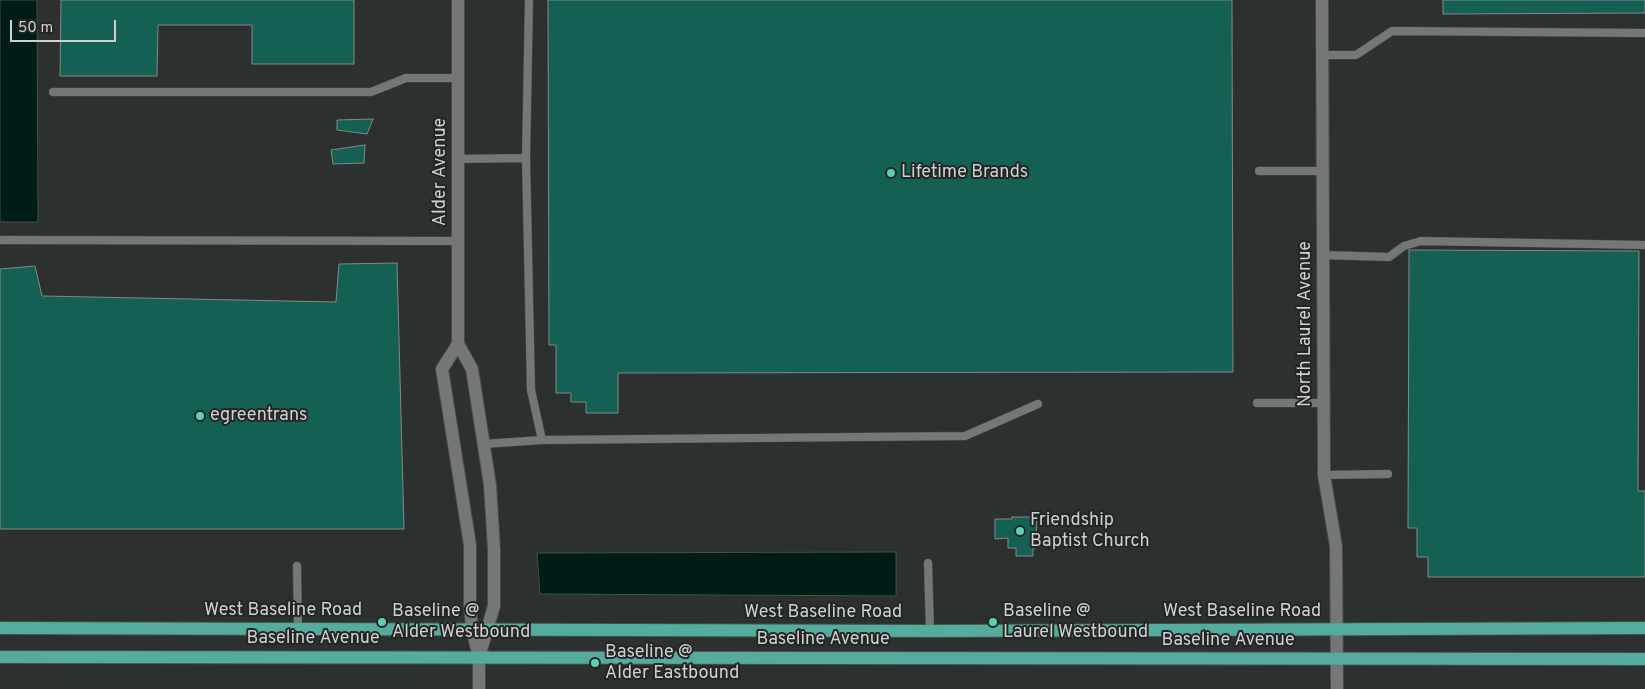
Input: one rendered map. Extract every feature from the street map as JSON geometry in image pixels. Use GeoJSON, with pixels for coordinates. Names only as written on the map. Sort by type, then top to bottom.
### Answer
{"type":"FeatureCollection","features":[{"type":"Feature","properties":{"kind":"main road","name":"Alder Avenue"},"geometry":{"type":"LineString","coordinates":[[458,0],[458,344],[472,369],[490,485],[494,550],[494,606],[479,657]]}},
{"type":"Feature","properties":{"kind":"main road","name":"North Laurel Avenue"},"geometry":{"type":"LineString","coordinates":[[1322,0],[1324,475],[1336,546],[1337,689]]}},
{"type":"Feature","properties":{"kind":"main road","name":"Alder Avenue"},"geometry":{"type":"LineString","coordinates":[[458,344],[442,369],[470,545],[472,629],[479,657],[479,689]]}},
{"type":"Feature","properties":{"kind":"main road","name":"West Baseline Road"},"geometry":{"type":"LineString","coordinates":[[0,628],[930,631],[1645,628]]}},
{"type":"Feature","properties":{"kind":"main road","name":"Baseline Avenue"},"geometry":{"type":"LineString","coordinates":[[0,657],[1337,653],[1645,659]]}},
{"type":"Feature","properties":{"kind":"lane"},"geometry":{"type":"LineString","coordinates":[[529,0],[526,158],[531,390],[542,440]]}},
{"type":"Feature","properties":{"kind":"lane"},"geometry":{"type":"LineString","coordinates":[[1322,55],[1356,55],[1392,31],[1645,33]]}},
{"type":"Feature","properties":{"kind":"lane"},"geometry":{"type":"LineString","coordinates":[[53,92],[370,92],[406,78],[458,78]]}},
{"type":"Feature","properties":{"kind":"lane"},"geometry":{"type":"LineString","coordinates":[[458,159],[526,158]]}},
{"type":"Feature","properties":{"kind":"lane"},"geometry":{"type":"LineString","coordinates":[[1259,171],[1322,171]]}},
{"type":"Feature","properties":{"kind":"lane"},"geometry":{"type":"LineString","coordinates":[[0,240],[458,241]]}},
{"type":"Feature","properties":{"kind":"lane"},"geometry":{"type":"LineString","coordinates":[[1323,255],[1389,257],[1404,246],[1421,241],[1645,245]]}},
{"type":"Feature","properties":{"kind":"lane"},"geometry":{"type":"LineString","coordinates":[[1257,403],[1324,403]]}},
{"type":"Feature","properties":{"kind":"lane"},"geometry":{"type":"LineString","coordinates":[[484,444],[542,440],[964,436],[1038,404]]}},
{"type":"Feature","properties":{"kind":"lane"},"geometry":{"type":"LineString","coordinates":[[1324,475],[1388,474]]}},
{"type":"Feature","properties":{"kind":"lane"},"geometry":{"type":"LineString","coordinates":[[928,563],[930,631]]}},
{"type":"Feature","properties":{"kind":"lane"},"geometry":{"type":"LineString","coordinates":[[298,566],[298,629]]}},
{"type":"Feature","properties":{"kind":"shaded area"},"geometry":{"type":"Polygon","coordinates":[[[0,0],[37,0],[38,222],[0,222],[0,0]]]}},
{"type":"Feature","properties":{"kind":"shaded area"},"geometry":{"type":"Polygon","coordinates":[[[896,552],[896,596],[540,594],[537,553],[896,552]]]}},
{"type":"Feature","properties":{"kind":"building"},"geometry":{"type":"Polygon","coordinates":[[[61,0],[354,0],[354,64],[252,64],[252,25],[158,25],[157,76],[60,76],[61,0]]]}},
{"type":"Feature","properties":{"kind":"building","name":"Lifetime Brands"},"geometry":{"type":"Polygon","coordinates":[[[548,0],[1232,0],[1233,372],[618,373],[618,413],[586,413],[586,402],[571,402],[571,393],[556,393],[556,345],[549,345],[548,0]]]}},
{"type":"Feature","properties":{"kind":"building"},"geometry":{"type":"Polygon","coordinates":[[[1443,0],[1645,0],[1645,13],[1443,14],[1443,0]]]}},
{"type":"Feature","properties":{"kind":"building"},"geometry":{"type":"Polygon","coordinates":[[[373,119],[367,134],[337,130],[337,120],[373,119]]]}},
{"type":"Feature","properties":{"kind":"building"},"geometry":{"type":"Polygon","coordinates":[[[365,145],[364,163],[333,164],[331,150],[365,145]]]}},
{"type":"Feature","properties":{"kind":"building"},"geometry":{"type":"Polygon","coordinates":[[[1409,250],[1639,251],[1638,491],[1645,491],[1645,577],[1428,577],[1428,557],[1417,557],[1417,528],[1408,528],[1409,250]]]}},
{"type":"Feature","properties":{"kind":"building","name":"egreentrans"},"geometry":{"type":"Polygon","coordinates":[[[397,263],[404,529],[0,529],[0,269],[35,266],[42,296],[336,302],[339,264],[397,263]]]}},
{"type":"Feature","properties":{"kind":"building"},"geometry":{"type":"Polygon","coordinates":[[[1012,517],[1037,517],[1033,556],[1016,556],[1016,548],[1008,548],[1008,538],[995,539],[995,519],[1012,519],[1012,517]]]}},
{"type":"Feature","properties":{"kind":"place","name":"Lifetime Brands"},"geometry":{"type":"Point","coordinates":[891,173]}},
{"type":"Feature","properties":{"kind":"place","name":"egreentrans"},"geometry":{"type":"Point","coordinates":[200,416]}},
{"type":"Feature","properties":{"kind":"place","name":"Friendship Baptist Church"},"geometry":{"type":"Point","coordinates":[1020,531]}},
{"type":"Feature","properties":{"kind":"place","name":"Baseline @ Alder Westbound"},"geometry":{"type":"Point","coordinates":[382,622]}},
{"type":"Feature","properties":{"kind":"place","name":"Baseline @ Laurel Westbound"},"geometry":{"type":"Point","coordinates":[993,622]}},
{"type":"Feature","properties":{"kind":"place","name":"Baseline @ Alder Eastbound"},"geometry":{"type":"Point","coordinates":[595,663]}}]}
